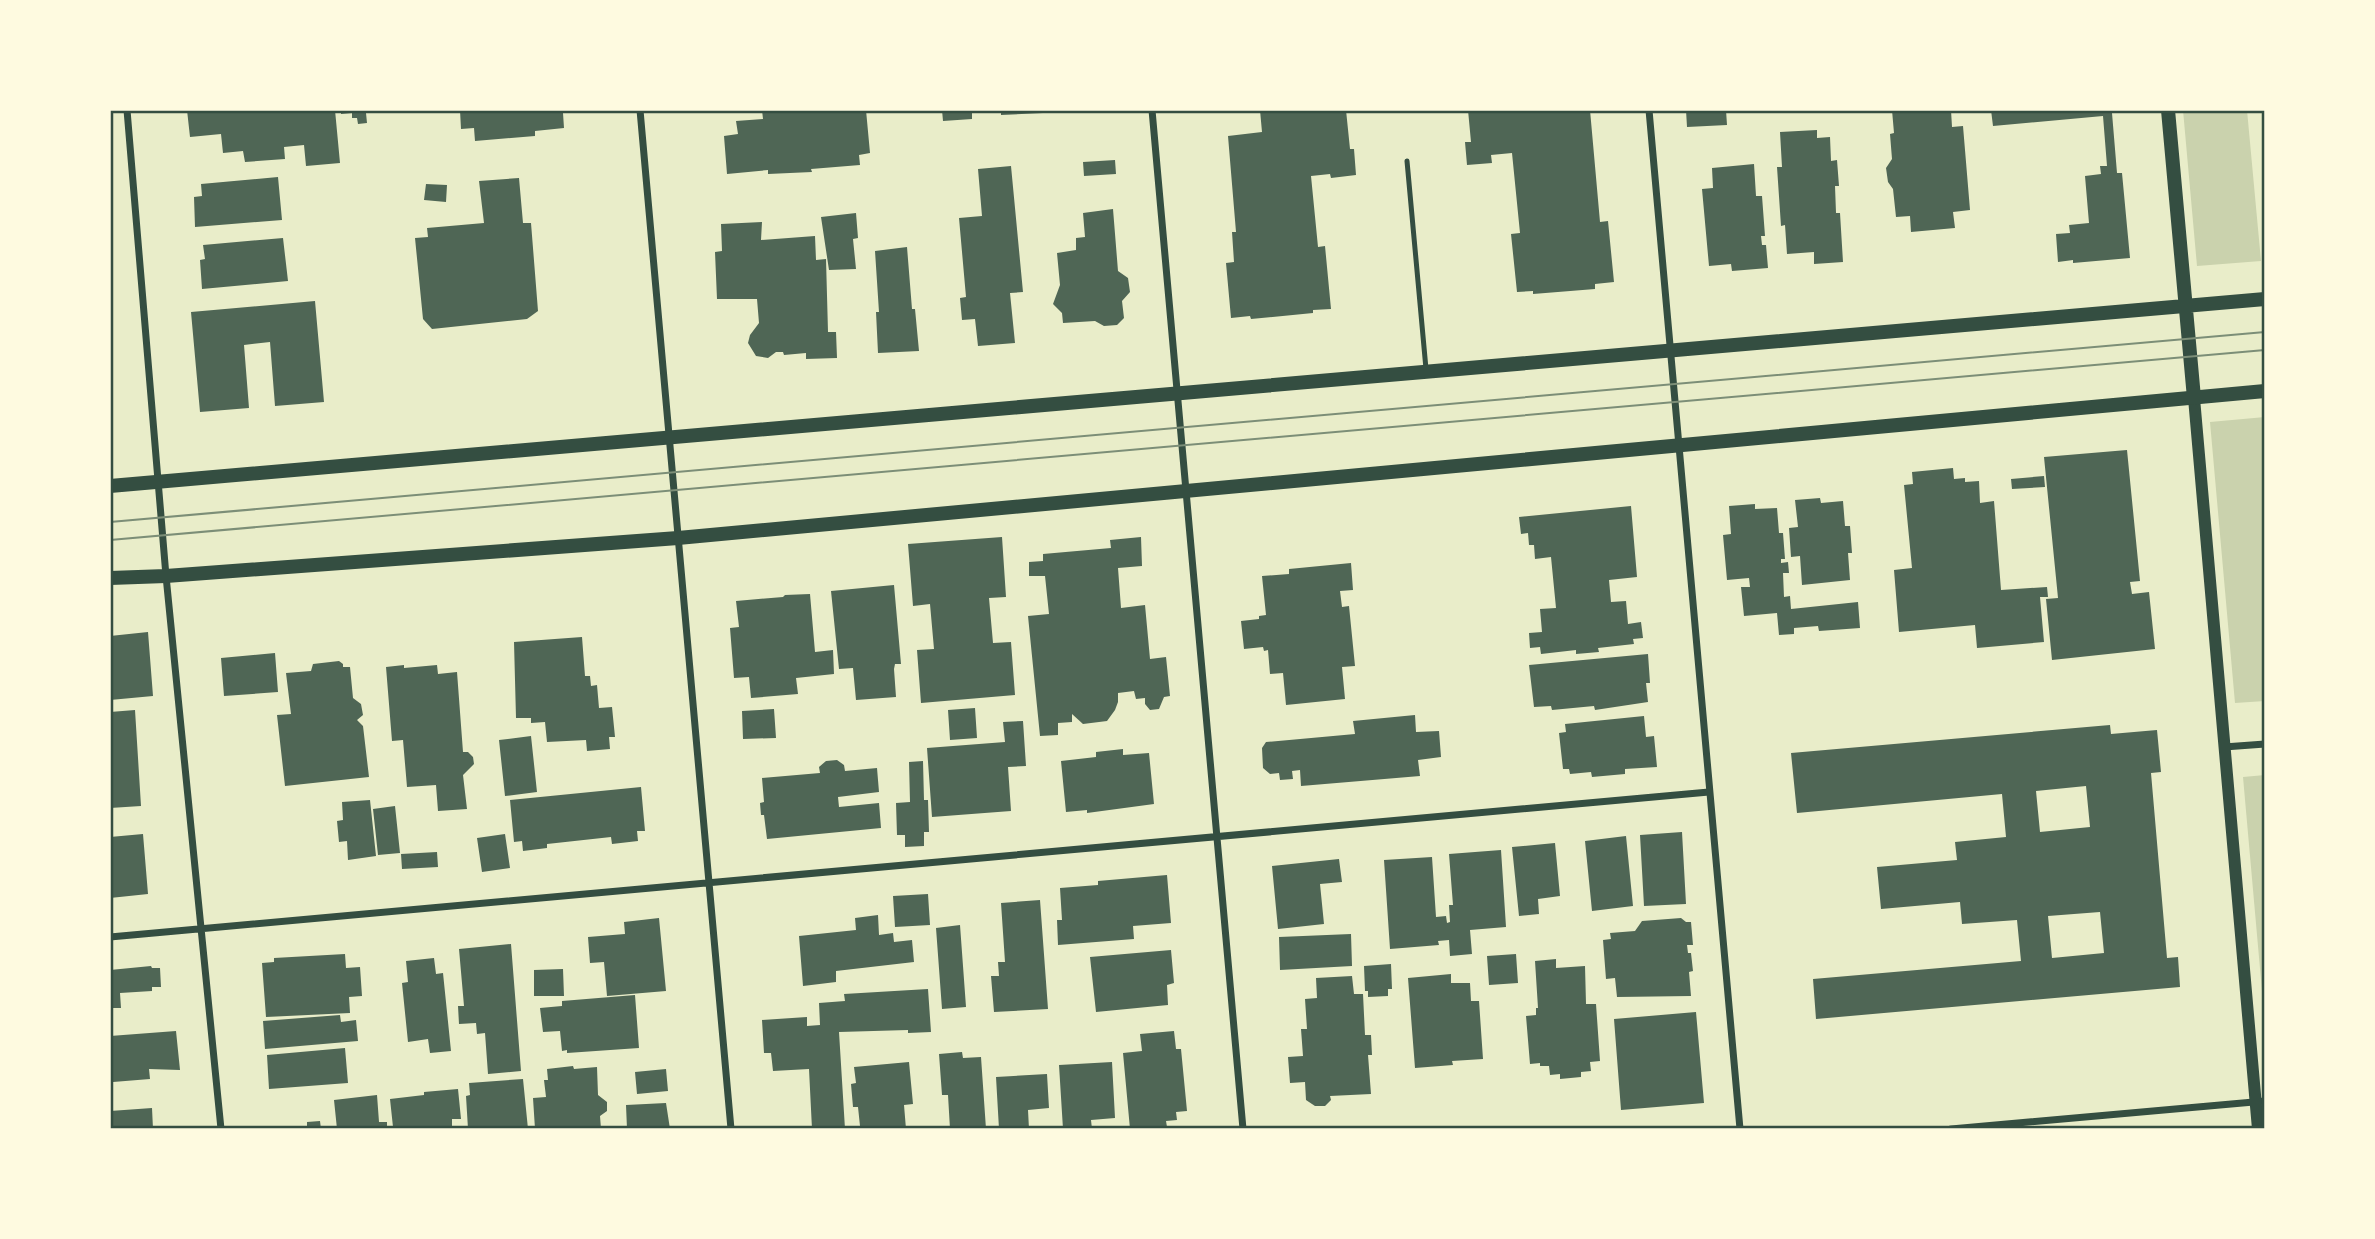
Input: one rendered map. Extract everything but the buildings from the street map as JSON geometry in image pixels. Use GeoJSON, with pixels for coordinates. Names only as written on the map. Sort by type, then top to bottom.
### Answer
{"type":"FeatureCollection","features":[{"type":"Feature","properties":{"kind":"main road"},"geometry":{"type":"LineString","coordinates":[[2168,110],[2194,398]]}},
{"type":"Feature","properties":{"kind":"main road"},"geometry":{"type":"LineString","coordinates":[[110,486],[2265,299]]}},
{"type":"Feature","properties":{"kind":"main road"},"geometry":{"type":"LineString","coordinates":[[110,578],[678,538],[2265,391]]}},
{"type":"Feature","properties":{"kind":"street"},"geometry":{"type":"LineString","coordinates":[[127,110],[166,576],[221,1129]]}},
{"type":"Feature","properties":{"kind":"street"},"geometry":{"type":"LineString","coordinates":[[640,110],[731,1129]]}},
{"type":"Feature","properties":{"kind":"street"},"geometry":{"type":"LineString","coordinates":[[1152,110],[1243,1129]]}},
{"type":"Feature","properties":{"kind":"street"},"geometry":{"type":"LineString","coordinates":[[1649,110],[1740,1129]]}},
{"type":"Feature","properties":{"kind":"street"},"geometry":{"type":"LineString","coordinates":[[2194,398],[2224,747],[2260,1102],[2258,1129]]}},
{"type":"Feature","properties":{"kind":"street"},"geometry":{"type":"LineString","coordinates":[[2224,747],[2265,744]]}},
{"type":"Feature","properties":{"kind":"street"},"geometry":{"type":"LineString","coordinates":[[110,937],[1709,792]]}},
{"type":"Feature","properties":{"kind":"street"},"geometry":{"type":"LineString","coordinates":[[1951,1129],[2260,1102]]}},
{"type":"Feature","properties":{"kind":"lane"},"geometry":{"type":"LineString","coordinates":[[1407,161],[1426,372]]}},
{"type":"Feature","properties":{"kind":"green space"},"geometry":{"type":"Polygon","coordinates":[[[2183,110],[2247,110],[2261,261],[2197,266],[2183,110]]]}},
{"type":"Feature","properties":{"kind":"green space"},"geometry":{"type":"Polygon","coordinates":[[[2265,417],[2265,701],[2235,703],[2210,422],[2265,417]]]}},
{"type":"Feature","properties":{"kind":"green space"},"geometry":{"type":"Polygon","coordinates":[[[2265,775],[2265,1025],[2243,777],[2265,775]]]}},
{"type":"Feature","properties":{"kind":"tram line"},"geometry":{"type":"LineString","coordinates":[[110,522],[2265,332]]}},
{"type":"Feature","properties":{"kind":"tram line"},"geometry":{"type":"LineString","coordinates":[[110,540],[2265,350]]}}]}
